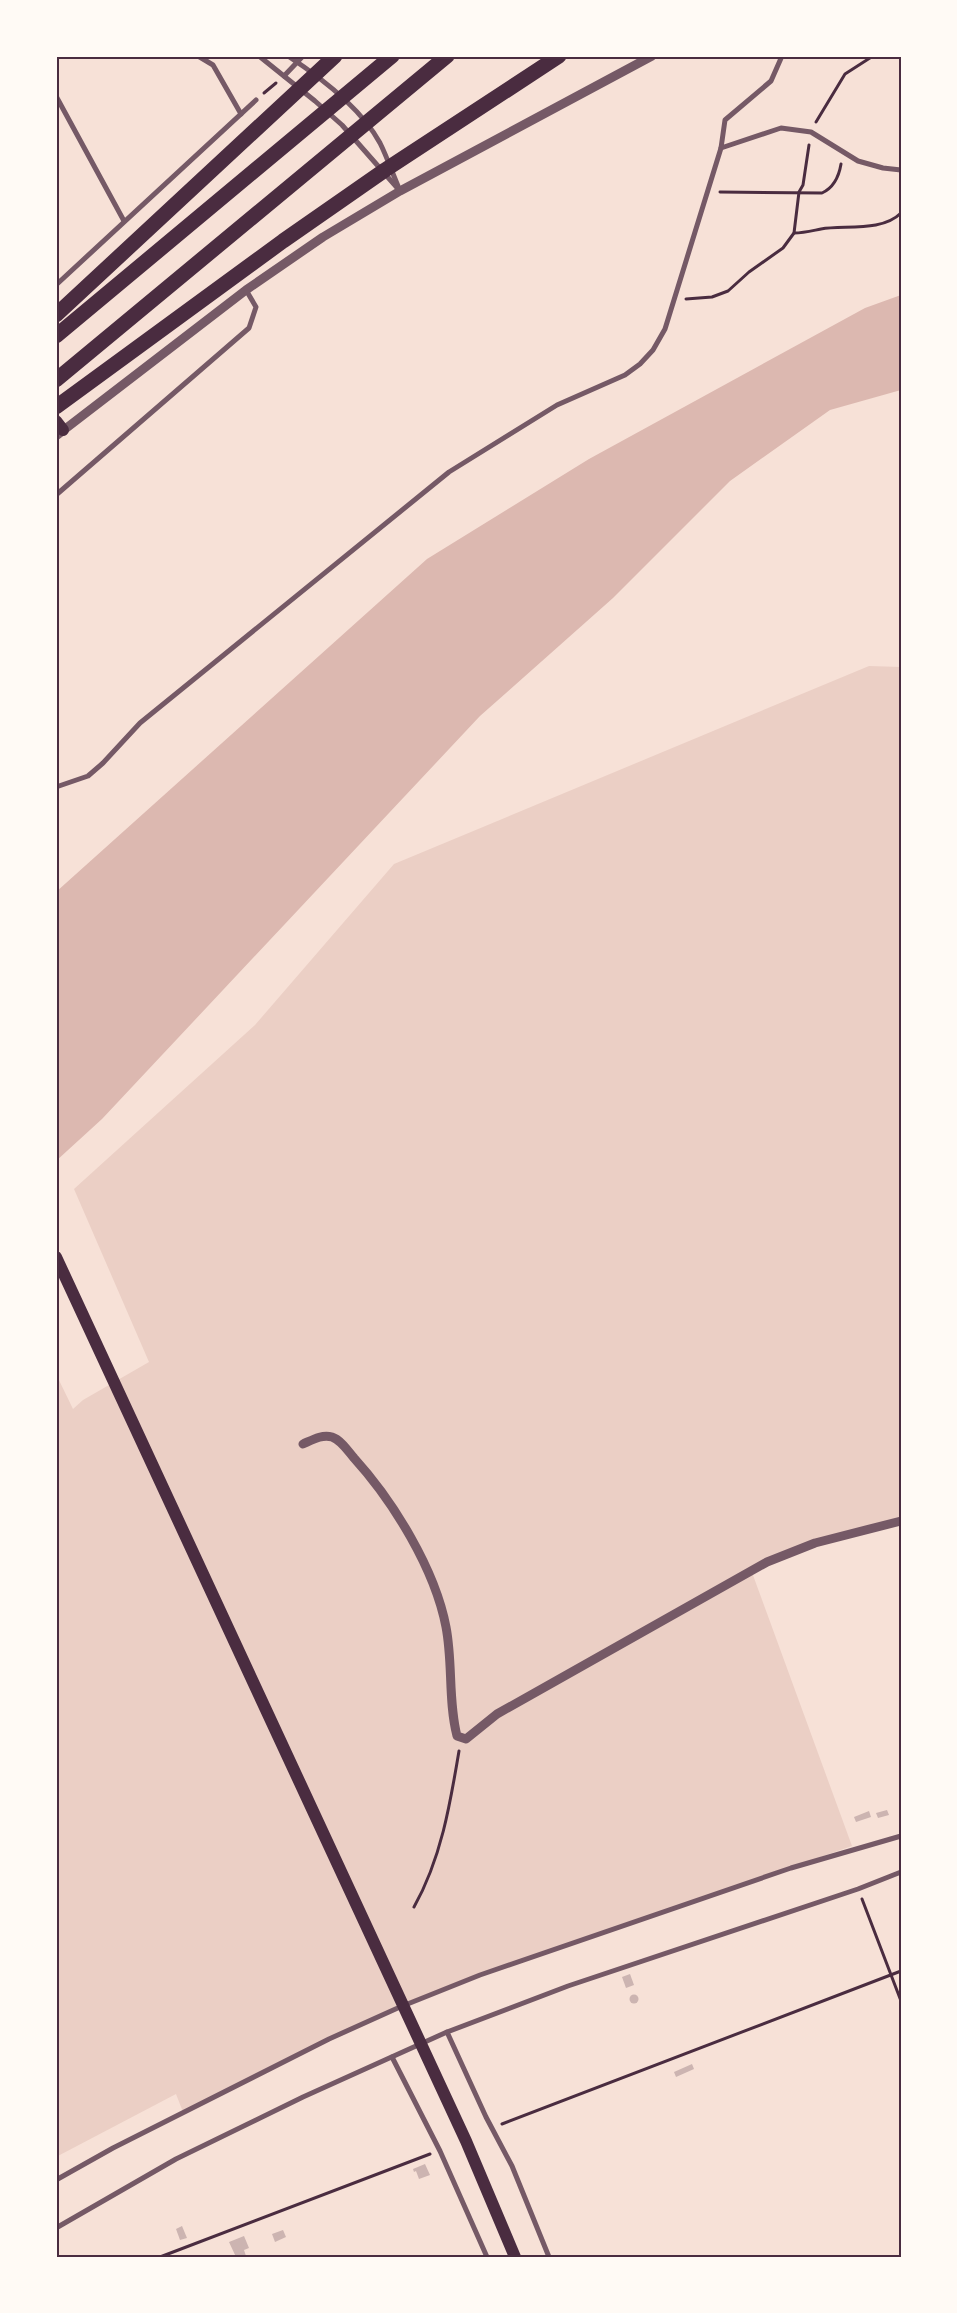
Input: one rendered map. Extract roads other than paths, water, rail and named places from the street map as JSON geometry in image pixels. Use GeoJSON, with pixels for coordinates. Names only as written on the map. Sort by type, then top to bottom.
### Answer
{"type":"FeatureCollection","features":[{"type":"Feature","properties":{"kind":"highway"},"geometry":{"type":"LineString","coordinates":[[56,315],[336,56]]}},
{"type":"Feature","properties":{"kind":"highway"},"geometry":{"type":"LineString","coordinates":[[56,336],[392,56]]}},
{"type":"Feature","properties":{"kind":"highway"},"geometry":{"type":"LineString","coordinates":[[56,380],[447,56]]}},
{"type":"Feature","properties":{"kind":"highway"},"geometry":{"type":"LineString","coordinates":[[56,407],[283,241],[385,170],[559,56]]}},
{"type":"Feature","properties":{"kind":"main road"},"geometry":{"type":"LineString","coordinates":[[56,1257],[466,2141],[515,2257]]}},
{"type":"Feature","properties":{"kind":"street"},"geometry":{"type":"LineString","coordinates":[[198,56],[213,65],[242,114]]}},
{"type":"Feature","properties":{"kind":"street"},"geometry":{"type":"LineString","coordinates":[[259,56],[342,125],[400,191]]}},
{"type":"Feature","properties":{"kind":"street"},"geometry":{"type":"LineString","coordinates":[[288,56],[327,83],[356,112],[380,142],[400,191]]}},
{"type":"Feature","properties":{"kind":"street"},"geometry":{"type":"LineString","coordinates":[[284,76],[303,56]]}},
{"type":"Feature","properties":{"kind":"street"},"geometry":{"type":"LineString","coordinates":[[59,429],[246,290],[323,237],[400,191],[652,56]]}},
{"type":"Feature","properties":{"kind":"street"},"geometry":{"type":"LineString","coordinates":[[56,778],[58,785],[88,776],[103,763],[140,723],[449,472],[557,405],[625,375],[640,364],[653,350],[664,329],[721,148],[725,120],[772,81],[782,56]]}},
{"type":"Feature","properties":{"kind":"street"},"geometry":{"type":"LineString","coordinates":[[56,96],[124,221]]}},
{"type":"Feature","properties":{"kind":"street"},"geometry":{"type":"LineString","coordinates":[[56,285],[256,100]]}},
{"type":"Feature","properties":{"kind":"street"},"geometry":{"type":"LineString","coordinates":[[721,148],[781,128],[811,132],[858,160],[883,168],[901,170]]}},
{"type":"Feature","properties":{"kind":"street"},"geometry":{"type":"LineString","coordinates":[[56,495],[250,328],[256,307],[246,290]]}},
{"type":"Feature","properties":{"kind":"street"},"geometry":{"type":"LineString","coordinates":[[303,1444],[324,1436],[338,1440],[381,1490],[408,1534],[433,1585],[446,1626],[453,1721],[457,1736],[466,1739],[497,1714],[767,1562],[815,1543],[901,1521]]}},
{"type":"Feature","properties":{"kind":"street"},"geometry":{"type":"LineString","coordinates":[[56,2180],[113,2148],[329,2039],[400,2007],[480,1975],[791,1868],[901,1836]]}},
{"type":"Feature","properties":{"kind":"street"},"geometry":{"type":"LineString","coordinates":[[56,2228],[176,2160],[303,2097],[448,2032],[568,1986],[858,1889],[901,1872]]}},
{"type":"Feature","properties":{"kind":"street"},"geometry":{"type":"LineString","coordinates":[[448,2032],[492,2128],[512,2166],[549,2257]]}},
{"type":"Feature","properties":{"kind":"street"},"geometry":{"type":"LineString","coordinates":[[392,2057],[440,2151],[488,2257]]}}]}
